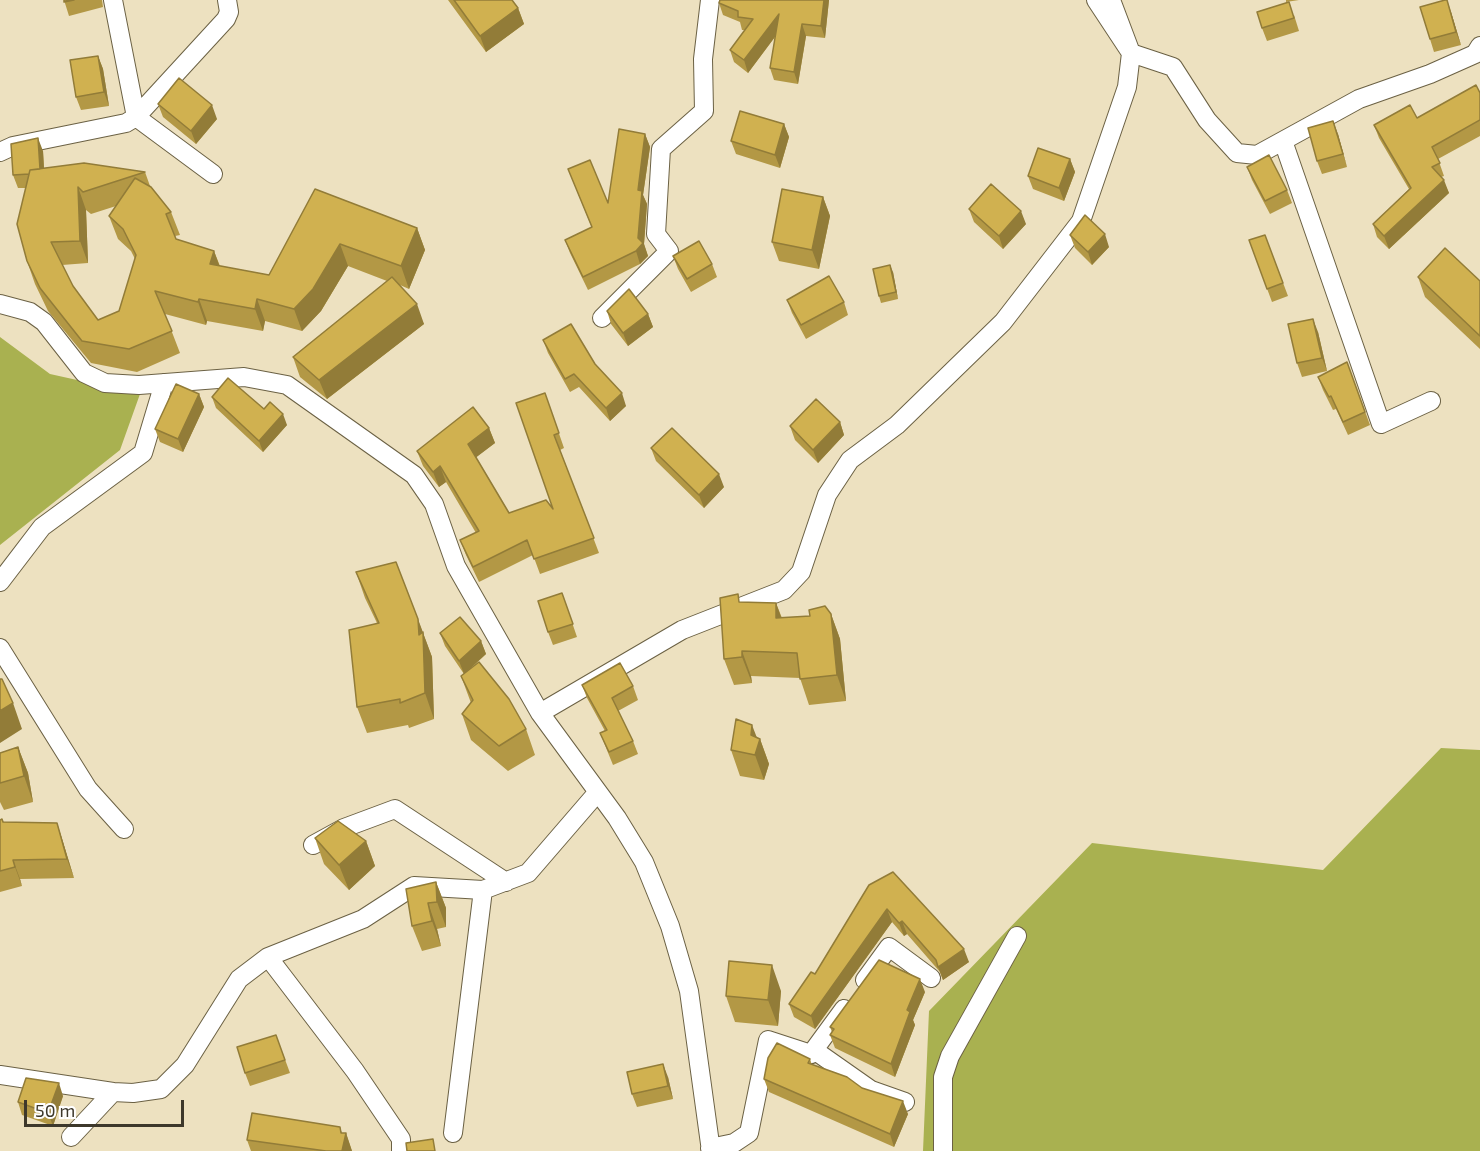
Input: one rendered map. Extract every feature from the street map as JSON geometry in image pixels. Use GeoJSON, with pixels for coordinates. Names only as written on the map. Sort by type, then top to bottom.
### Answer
{"type":"FeatureCollection","features":[{"type":"Feature","properties":{"kind":"street"},"geometry":{"type":"LineString","coordinates":[[113,0],[136,117],[213,174]]}},
{"type":"Feature","properties":{"kind":"street"},"geometry":{"type":"LineString","coordinates":[[0,152],[12,146],[126,123],[136,117],[226,19],[229,12],[227,0]]}},
{"type":"Feature","properties":{"kind":"street"},"geometry":{"type":"LineString","coordinates":[[602,318],[669,251],[656,234],[661,148],[704,111],[703,58],[710,0]]}},
{"type":"Feature","properties":{"kind":"street"},"geometry":{"type":"LineString","coordinates":[[1096,0],[1131,53],[1173,67],[1207,120],[1237,153],[1257,155],[1359,99],[1430,74],[1475,54],[1480,46]]}},
{"type":"Feature","properties":{"kind":"street"},"geometry":{"type":"LineString","coordinates":[[540,713],[682,630],[784,590],[801,572],[827,495],[850,460],[897,425],[1003,322],[1081,221],[1127,87],[1131,53],[1111,0]]}},
{"type":"Feature","properties":{"kind":"street"},"geometry":{"type":"LineString","coordinates":[[1283,141],[1381,424],[1431,401]]}},
{"type":"Feature","properties":{"kind":"street"},"geometry":{"type":"LineString","coordinates":[[0,304],[30,312],[44,322],[84,373],[105,383],[122,385],[244,377],[287,385],[414,475],[434,504],[456,566],[540,713],[597,794],[617,818],[644,862],[670,926],[689,991],[711,1149],[734,1143],[749,1133],[768,1040],[811,1054],[889,947],[932,978]]}},
{"type":"Feature","properties":{"kind":"street"},"geometry":{"type":"LineString","coordinates":[[0,582],[42,527],[142,453],[164,383]]}},
{"type":"Feature","properties":{"kind":"street"},"geometry":{"type":"LineString","coordinates":[[0,648],[88,789],[124,829]]}},
{"type":"Feature","properties":{"kind":"street"},"geometry":{"type":"LineString","coordinates":[[0,1074],[113,1092],[133,1093],[161,1089],[185,1065],[239,979],[268,957],[363,919],[414,886],[483,890],[528,873],[597,794]]}},
{"type":"Feature","properties":{"kind":"street"},"geometry":{"type":"LineString","coordinates":[[313,845],[344,828],[395,809],[506,882]]}},
{"type":"Feature","properties":{"kind":"street"},"geometry":{"type":"LineString","coordinates":[[453,1133],[483,890]]}},
{"type":"Feature","properties":{"kind":"street"},"geometry":{"type":"LineString","coordinates":[[943,1151],[943,1088],[947,1066],[1017,936]]}},
{"type":"Feature","properties":{"kind":"street"},"geometry":{"type":"LineString","coordinates":[[268,957],[355,1071],[401,1139],[402,1151]]}},
{"type":"Feature","properties":{"kind":"street"},"geometry":{"type":"LineString","coordinates":[[814,1050],[871,1090],[905,1102]]}},
{"type":"Feature","properties":{"kind":"street"},"geometry":{"type":"LineString","coordinates":[[70,1137],[113,1092]]}},
{"type":"Feature","properties":{"kind":"green space"},"geometry":{"type":"Polygon","coordinates":[[[0,337],[50,374],[140,394],[120,450],[0,545],[0,337]]]}},
{"type":"Feature","properties":{"kind":"green space"},"geometry":{"type":"Polygon","coordinates":[[[1441,748],[1480,750],[1480,1151],[923,1151],[929,1011],[1092,843],[1323,870],[1441,748]]]}},
{"type":"Feature","properties":{"kind":"building"},"geometry":{"type":"Polygon","coordinates":[[[454,0],[512,0],[518,8],[480,36],[454,0]]]}},
{"type":"Feature","properties":{"kind":"building"},"geometry":{"type":"Polygon","coordinates":[[[720,0],[824,0],[821,26],[802,24],[794,72],[770,68],[779,14],[744,60],[730,50],[753,19],[738,17],[738,11],[719,3],[720,0]]]}},
{"type":"Feature","properties":{"kind":"building"},"geometry":{"type":"Polygon","coordinates":[[[1447,0],[1456,32],[1430,39],[1420,7],[1447,0]]]}},
{"type":"Feature","properties":{"kind":"building"},"geometry":{"type":"Polygon","coordinates":[[[1289,2],[1294,18],[1262,28],[1257,12],[1289,2]]]}},
{"type":"Feature","properties":{"kind":"building"},"geometry":{"type":"Polygon","coordinates":[[[98,56],[104,92],[76,97],[70,60],[98,56]]]}},
{"type":"Feature","properties":{"kind":"building"},"geometry":{"type":"Polygon","coordinates":[[[179,78],[212,105],[191,131],[158,104],[179,78]]]}},
{"type":"Feature","properties":{"kind":"building"},"geometry":{"type":"Polygon","coordinates":[[[1476,85],[1480,93],[1480,120],[1432,147],[1440,163],[1432,167],[1444,180],[1384,236],[1373,224],[1411,188],[1374,125],[1410,105],[1417,118],[1476,85]]]}},
{"type":"Feature","properties":{"kind":"building"},"geometry":{"type":"Polygon","coordinates":[[[740,111],[784,124],[775,155],[731,141],[740,111]]]}},
{"type":"Feature","properties":{"kind":"building"},"geometry":{"type":"Polygon","coordinates":[[[1333,121],[1343,154],[1317,161],[1308,128],[1333,121]]]}},
{"type":"Feature","properties":{"kind":"building"},"geometry":{"type":"Polygon","coordinates":[[[619,129],[645,134],[638,190],[642,191],[638,238],[643,243],[636,251],[583,277],[565,240],[592,227],[568,169],[590,160],[608,203],[619,129]]]}},
{"type":"Feature","properties":{"kind":"building"},"geometry":{"type":"Polygon","coordinates":[[[38,138],[40,169],[30,170],[29,174],[13,175],[11,144],[38,138]]]}},
{"type":"Feature","properties":{"kind":"building"},"geometry":{"type":"Polygon","coordinates":[[[1038,148],[1070,159],[1059,188],[1028,176],[1038,148]]]}},
{"type":"Feature","properties":{"kind":"building"},"geometry":{"type":"Polygon","coordinates":[[[1269,155],[1287,190],[1265,201],[1247,167],[1269,155]]]}},
{"type":"Feature","properties":{"kind":"building"},"geometry":{"type":"Polygon","coordinates":[[[84,163],[145,172],[83,192],[78,187],[80,241],[51,242],[73,286],[98,320],[119,311],[136,255],[123,229],[109,216],[135,178],[151,187],[171,212],[166,214],[176,239],[214,251],[210,264],[269,275],[315,189],[417,228],[401,266],[340,244],[313,289],[294,309],[257,299],[255,309],[199,299],[198,302],[155,291],[172,331],[129,349],[82,341],[40,288],[27,261],[17,224],[30,170],[84,163]]]}},
{"type":"Feature","properties":{"kind":"building"},"geometry":{"type":"Polygon","coordinates":[[[991,184],[1021,211],[999,236],[969,209],[991,184]]]}},
{"type":"Feature","properties":{"kind":"building"},"geometry":{"type":"Polygon","coordinates":[[[782,189],[823,197],[812,250],[772,242],[782,189]]]}},
{"type":"Feature","properties":{"kind":"building"},"geometry":{"type":"Polygon","coordinates":[[[1085,215],[1105,234],[1088,252],[1070,235],[1085,215]]]}},
{"type":"Feature","properties":{"kind":"building"},"geometry":{"type":"Polygon","coordinates":[[[1265,235],[1283,283],[1267,289],[1249,240],[1265,235]]]}},
{"type":"Feature","properties":{"kind":"building"},"geometry":{"type":"Polygon","coordinates":[[[699,241],[712,264],[687,279],[673,256],[699,241]]]}},
{"type":"Feature","properties":{"kind":"building"},"geometry":{"type":"Polygon","coordinates":[[[1445,248],[1480,281],[1480,336],[1418,277],[1445,248]]]}},
{"type":"Feature","properties":{"kind":"building"},"geometry":{"type":"Polygon","coordinates":[[[890,265],[896,292],[879,296],[873,269],[890,265]]]}},
{"type":"Feature","properties":{"kind":"building"},"geometry":{"type":"Polygon","coordinates":[[[829,276],[844,302],[801,325],[787,300],[829,276]]]}},
{"type":"Feature","properties":{"kind":"building"},"geometry":{"type":"Polygon","coordinates":[[[392,277],[417,304],[319,380],[293,357],[392,277]]]}},
{"type":"Feature","properties":{"kind":"building"},"geometry":{"type":"Polygon","coordinates":[[[629,289],[648,314],[623,333],[607,311],[629,289]]]}},
{"type":"Feature","properties":{"kind":"building"},"geometry":{"type":"Polygon","coordinates":[[[1313,319],[1322,358],[1297,363],[1288,324],[1313,319]]]}},
{"type":"Feature","properties":{"kind":"building"},"geometry":{"type":"Polygon","coordinates":[[[571,324],[595,364],[622,393],[606,408],[574,374],[565,379],[543,340],[571,324]]]}},
{"type":"Feature","properties":{"kind":"building"},"geometry":{"type":"Polygon","coordinates":[[[1347,362],[1365,412],[1343,422],[1331,396],[1329,397],[1318,377],[1347,362]]]}},
{"type":"Feature","properties":{"kind":"building"},"geometry":{"type":"Polygon","coordinates":[[[228,378],[264,409],[270,402],[283,414],[259,441],[212,397],[228,378]]]}},
{"type":"Feature","properties":{"kind":"building"},"geometry":{"type":"Polygon","coordinates":[[[176,384],[199,394],[178,439],[155,429],[176,384]]]}},
{"type":"Feature","properties":{"kind":"building"},"geometry":{"type":"Polygon","coordinates":[[[545,393],[559,433],[554,435],[594,538],[534,559],[527,540],[473,567],[460,540],[479,531],[440,466],[433,472],[417,451],[473,407],[489,428],[468,444],[509,513],[546,500],[553,509],[516,403],[545,393]]]}},
{"type":"Feature","properties":{"kind":"building"},"geometry":{"type":"Polygon","coordinates":[[[816,399],[840,422],[813,450],[790,426],[816,399]]]}},
{"type":"Feature","properties":{"kind":"building"},"geometry":{"type":"Polygon","coordinates":[[[672,428],[719,474],[699,495],[651,448],[672,428]]]}},
{"type":"Feature","properties":{"kind":"building"},"geometry":{"type":"Polygon","coordinates":[[[396,562],[418,619],[419,635],[423,632],[425,693],[400,703],[400,699],[357,707],[349,630],[379,623],[356,572],[396,562]]]}},
{"type":"Feature","properties":{"kind":"building"},"geometry":{"type":"Polygon","coordinates":[[[562,593],[573,624],[548,632],[538,601],[562,593]]]}},
{"type":"Feature","properties":{"kind":"building"},"geometry":{"type":"Polygon","coordinates":[[[738,594],[739,602],[776,603],[776,618],[810,616],[809,610],[825,606],[831,614],[837,675],[800,679],[797,653],[742,651],[742,657],[724,659],[720,598],[738,594]]]}},
{"type":"Feature","properties":{"kind":"building"},"geometry":{"type":"Polygon","coordinates":[[[460,617],[481,641],[459,661],[440,633],[460,617]]]}},
{"type":"Feature","properties":{"kind":"building"},"geometry":{"type":"Polygon","coordinates":[[[479,662],[509,699],[526,729],[499,746],[462,714],[473,700],[461,676],[479,662]]]}},
{"type":"Feature","properties":{"kind":"building"},"geometry":{"type":"Polygon","coordinates":[[[620,663],[633,686],[612,698],[633,741],[609,752],[600,733],[607,730],[582,685],[620,663]]]}},
{"type":"Feature","properties":{"kind":"building"},"geometry":{"type":"Polygon","coordinates":[[[0,679],[13,703],[0,711],[0,679]]]}},
{"type":"Feature","properties":{"kind":"building"},"geometry":{"type":"Polygon","coordinates":[[[736,719],[752,725],[751,735],[760,739],[755,755],[731,750],[736,719]]]}},
{"type":"Feature","properties":{"kind":"building"},"geometry":{"type":"Polygon","coordinates":[[[18,747],[24,776],[0,783],[0,753],[18,747]]]}},
{"type":"Feature","properties":{"kind":"building"},"geometry":{"type":"Polygon","coordinates":[[[2,819],[3,822],[57,823],[67,859],[13,860],[15,867],[0,871],[0,820],[2,819]]]}},
{"type":"Feature","properties":{"kind":"building"},"geometry":{"type":"Polygon","coordinates":[[[338,821],[366,841],[339,865],[315,838],[338,821]]]}},
{"type":"Feature","properties":{"kind":"building"},"geometry":{"type":"Polygon","coordinates":[[[893,872],[964,949],[938,967],[936,960],[902,921],[899,923],[887,909],[811,1016],[789,1004],[811,972],[815,974],[869,885],[893,872]]]}},
{"type":"Feature","properties":{"kind":"building"},"geometry":{"type":"Polygon","coordinates":[[[436,882],[437,902],[428,903],[432,921],[412,926],[406,889],[436,882]]]}},
{"type":"Feature","properties":{"kind":"building"},"geometry":{"type":"Polygon","coordinates":[[[879,960],[920,979],[907,1010],[910,1012],[891,1064],[830,1035],[834,1029],[830,1027],[879,960]]]}},
{"type":"Feature","properties":{"kind":"building"},"geometry":{"type":"Polygon","coordinates":[[[729,961],[772,965],[768,1000],[726,996],[729,961]]]}},
{"type":"Feature","properties":{"kind":"building"},"geometry":{"type":"Polygon","coordinates":[[[276,1035],[285,1060],[245,1073],[237,1047],[276,1035]]]}},
{"type":"Feature","properties":{"kind":"building"},"geometry":{"type":"Polygon","coordinates":[[[777,1043],[810,1059],[808,1063],[847,1077],[862,1088],[903,1101],[890,1134],[764,1079],[768,1058],[777,1043]]]}},
{"type":"Feature","properties":{"kind":"building"},"geometry":{"type":"Polygon","coordinates":[[[663,1064],[668,1086],[632,1094],[627,1072],[663,1064]]]}},
{"type":"Feature","properties":{"kind":"building"},"geometry":{"type":"Polygon","coordinates":[[[26,1078],[59,1083],[48,1113],[18,1102],[26,1078]]]}},
{"type":"Feature","properties":{"kind":"building"},"geometry":{"type":"Polygon","coordinates":[[[252,1113],[340,1127],[341,1133],[346,1133],[342,1151],[326,1151],[247,1140],[252,1113]]]}},
{"type":"Feature","properties":{"kind":"building"},"geometry":{"type":"Polygon","coordinates":[[[433,1139],[435,1151],[407,1151],[406,1143],[433,1139]]]}}]}
